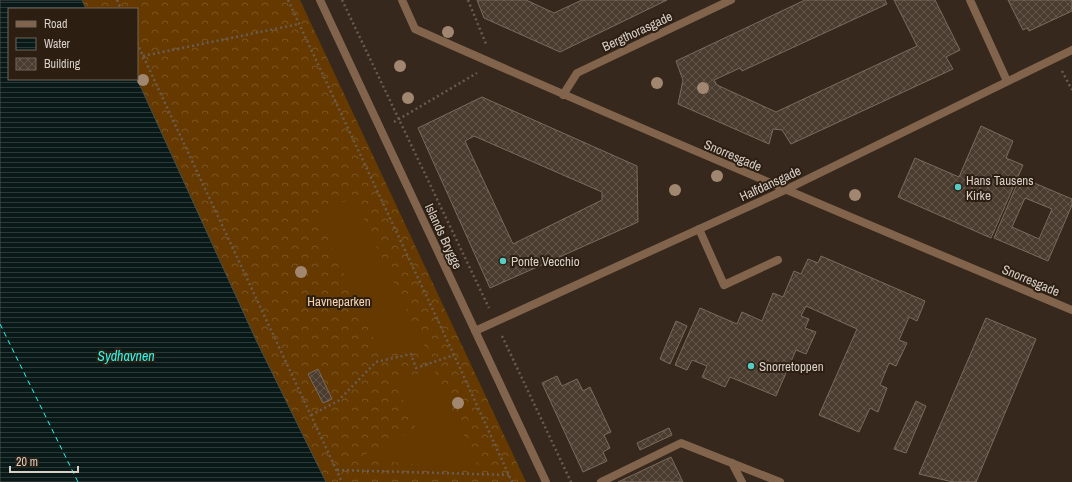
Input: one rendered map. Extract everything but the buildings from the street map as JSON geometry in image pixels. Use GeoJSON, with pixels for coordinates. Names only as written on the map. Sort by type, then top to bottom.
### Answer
{"type":"FeatureCollection","features":[{"type":"Feature","properties":{"kind":"street","name":"Islands Brygge"},"geometry":{"type":"LineString","coordinates":[[320,0],[546,482]]}},
{"type":"Feature","properties":{"kind":"street","name":"Snorresgade"},"geometry":{"type":"LineString","coordinates":[[402,0],[415,29],[563,95],[785,190],[1072,310]]}},
{"type":"Feature","properties":{"kind":"street","name":"Bergthorasgade"},"geometry":{"type":"LineString","coordinates":[[563,95],[577,72],[731,0]]}},
{"type":"Feature","properties":{"kind":"street"},"geometry":{"type":"LineString","coordinates":[[970,0],[1007,81]]}},
{"type":"Feature","properties":{"kind":"street","name":"Halfdansgade"},"geometry":{"type":"LineString","coordinates":[[475,331],[785,190],[1072,50]]}},
{"type":"Feature","properties":{"kind":"street"},"geometry":{"type":"LineString","coordinates":[[699,230],[724,285],[778,260]]}},
{"type":"Feature","properties":{"kind":"street"},"geometry":{"type":"LineString","coordinates":[[602,482],[681,443],[780,482]]}},
{"type":"Feature","properties":{"kind":"street"},"geometry":{"type":"LineString","coordinates":[[732,463],[742,482]]}},
{"type":"Feature","properties":{"kind":"path"},"geometry":{"type":"LineString","coordinates":[[288,0],[454,354],[512,482]]}},
{"type":"Feature","properties":{"kind":"path"},"geometry":{"type":"LineString","coordinates":[[342,0],[571,482]]}},
{"type":"Feature","properties":{"kind":"path"},"geometry":{"type":"LineString","coordinates":[[381,129],[494,64],[468,0]]}},
{"type":"Feature","properties":{"kind":"path"},"geometry":{"type":"LineString","coordinates":[[143,56],[299,24]]}},
{"type":"Feature","properties":{"kind":"path"},"geometry":{"type":"LineString","coordinates":[[138,45],[342,482]]}},
{"type":"Feature","properties":{"kind":"path"},"geometry":{"type":"LineString","coordinates":[[1056,58],[1072,90]]}},
{"type":"Feature","properties":{"kind":"path"},"geometry":{"type":"LineString","coordinates":[[311,415],[338,401],[376,362],[411,354],[416,368],[454,354]]}},
{"type":"Feature","properties":{"kind":"path"},"geometry":{"type":"LineString","coordinates":[[336,470],[509,475]]}},
{"type":"Feature","properties":{"kind":"green space","name":"Havneparken"},"geometry":{"type":"Polygon","coordinates":[[[82,0],[300,0],[526,482],[326,482],[256,340],[137,80],[138,8],[86,8],[82,0]]]}},
{"type":"Feature","properties":{"kind":"green space"},"geometry":{"type":"Polygon","coordinates":[[[353,197],[426,350],[380,353],[317,215],[353,197]]]}},
{"type":"Feature","properties":{"kind":"green space"},"geometry":{"type":"Polygon","coordinates":[[[434,370],[479,468],[433,466],[361,459],[360,457],[416,429],[394,380],[434,370]]]}},
{"type":"Feature","properties":{"kind":"water","name":"Sydhavnen"},"geometry":{"type":"Polygon","coordinates":[[[0,0],[82,0],[86,8],[8,8],[8,80],[137,80],[256,340],[326,482],[0,482],[0,0]]]}},
{"type":"Feature","properties":{"kind":"ferry route"},"geometry":{"type":"LineString","coordinates":[[0,324],[78,482]]}},
{"type":"Feature","properties":{"kind":"place","name":"Hans Tausens Kirke"},"geometry":{"type":"Point","coordinates":[958,187]}},
{"type":"Feature","properties":{"kind":"place","name":"Ponte Vecchio"},"geometry":{"type":"Point","coordinates":[503,261]}},
{"type":"Feature","properties":{"kind":"place","name":"Snorretoppen"},"geometry":{"type":"Point","coordinates":[751,366]}}]}
